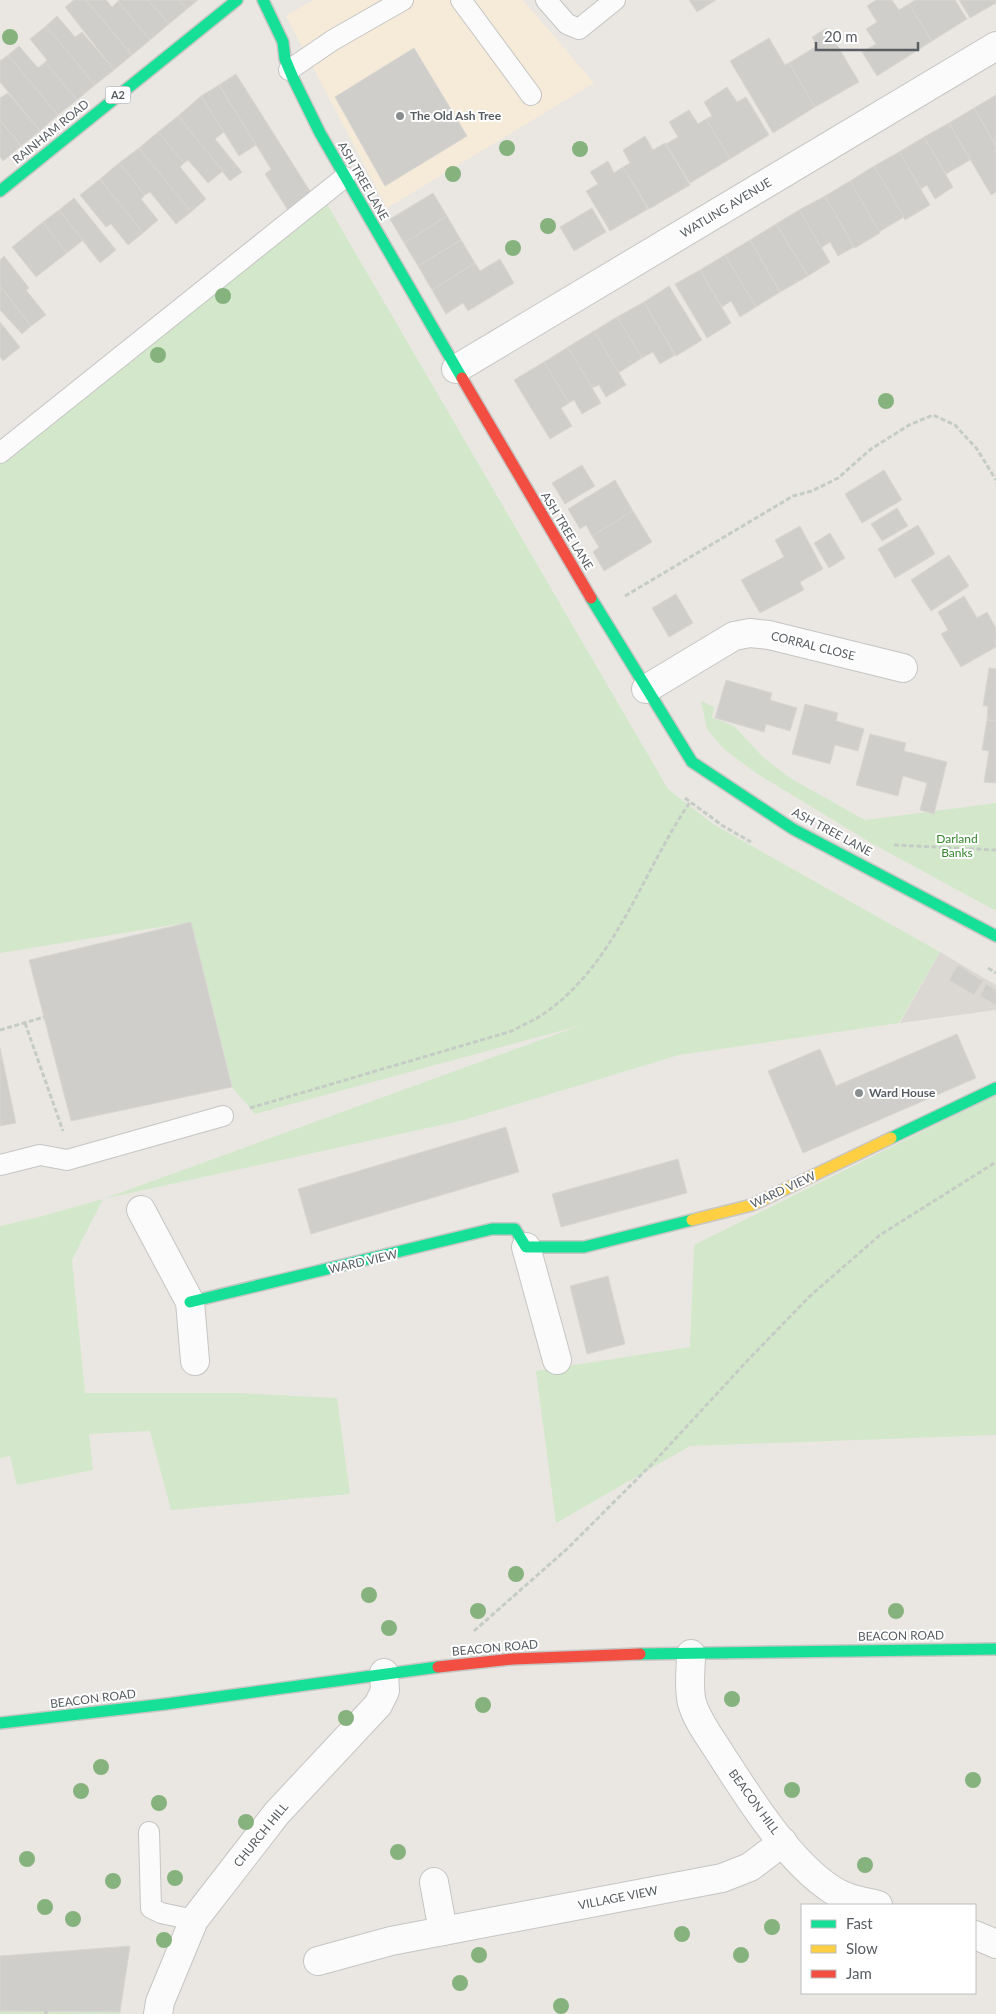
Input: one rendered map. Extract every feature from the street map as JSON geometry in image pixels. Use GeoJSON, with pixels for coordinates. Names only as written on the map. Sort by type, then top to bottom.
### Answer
{"type":"FeatureCollection","features":[{"type":"Feature","properties":{"kind":"street","name":"RAINHAM ROAD"},"geometry":{"type":"LineString","coordinates":[[0,191],[237,0]]}},
{"type":"Feature","properties":{"kind":"street","name":"ASH TREE LANE"},"geometry":{"type":"LineString","coordinates":[[263,0],[283,42],[285,59],[289,70],[320,133],[599,613],[692,762],[793,828],[996,936]]}},
{"type":"Feature","properties":{"kind":"street","name":"WATLING AVENUE"},"geometry":{"type":"LineString","coordinates":[[456,369],[996,46]]}},
{"type":"Feature","properties":{"kind":"street","name":"CORRAL CLOSE"},"geometry":{"type":"LineString","coordinates":[[646,688],[726,640],[750,633],[769,635],[904,668]]}},
{"type":"Feature","properties":{"kind":"street","name":"WARD VIEW"},"geometry":{"type":"LineString","coordinates":[[526,1247],[584,1248],[752,1205],[996,1088]]}},
{"type":"Feature","properties":{"kind":"street"},"geometry":{"type":"LineString","coordinates":[[141,1210],[190,1302],[195,1361]]}},
{"type":"Feature","properties":{"kind":"street","name":"WARD VIEW"},"geometry":{"type":"LineString","coordinates":[[190,1302],[492,1229],[515,1229],[526,1247],[557,1360]]}},
{"type":"Feature","properties":{"kind":"street","name":"BEACON ROAD"},"geometry":{"type":"LineString","coordinates":[[0,1724],[166,1704],[384,1673],[513,1659],[604,1654],[996,1649]]}},
{"type":"Feature","properties":{"kind":"street","name":"BEACON HILL"},"geometry":{"type":"LineString","coordinates":[[691,1654],[691,1693],[696,1712],[732,1772],[783,1842],[810,1871],[832,1890],[845,1896],[874,1904]]}},
{"type":"Feature","properties":{"kind":"street","name":"CHURCH HILL"},"geometry":{"type":"LineString","coordinates":[[158,2014],[160,2002],[194,1920],[277,1813],[378,1705],[385,1691],[384,1673]]}},
{"type":"Feature","properties":{"kind":"street","name":"VILLAGE VIEW"},"geometry":{"type":"LineString","coordinates":[[318,1961],[391,1941],[722,1878],[750,1868],[783,1842]]}},
{"type":"Feature","properties":{"kind":"street"},"geometry":{"type":"LineString","coordinates":[[434,1882],[443,1931]]}},
{"type":"Feature","properties":{"kind":"street"},"geometry":{"type":"LineString","coordinates":[[976,1936],[996,1944]]}},
{"type":"Feature","properties":{"kind":"lane"},"geometry":{"type":"LineString","coordinates":[[289,70],[333,40],[403,0]]}},
{"type":"Feature","properties":{"kind":"lane"},"geometry":{"type":"LineString","coordinates":[[461,0],[531,95]]}},
{"type":"Feature","properties":{"kind":"lane"},"geometry":{"type":"LineString","coordinates":[[546,0],[567,24],[579,29],[615,0]]}},
{"type":"Feature","properties":{"kind":"lane"},"geometry":{"type":"LineString","coordinates":[[0,453],[345,177]]}},
{"type":"Feature","properties":{"kind":"lane"},"geometry":{"type":"LineString","coordinates":[[0,1165],[40,1155],[67,1160],[223,1116]]}},
{"type":"Feature","properties":{"kind":"lane"},"geometry":{"type":"LineString","coordinates":[[148,1832],[151,1908],[161,1914],[194,1920]]}},
{"type":"Feature","properties":{"kind":"path"},"geometry":{"type":"LineString","coordinates":[[599,613],[793,496],[812,491],[838,478],[871,449],[909,425],[934,415],[955,425],[977,449],[996,480]]}},
{"type":"Feature","properties":{"kind":"path"},"geometry":{"type":"LineString","coordinates":[[223,1116],[512,1031],[542,1015],[570,991],[592,968],[611,940],[688,805],[712,775]]}},
{"type":"Feature","properties":{"kind":"path"},"geometry":{"type":"LineString","coordinates":[[892,845],[996,850]]}},
{"type":"Feature","properties":{"kind":"path"},"geometry":{"type":"LineString","coordinates":[[0,1030],[44,1017]]}},
{"type":"Feature","properties":{"kind":"path"},"geometry":{"type":"LineString","coordinates":[[25,1024],[72,1158]]}},
{"type":"Feature","properties":{"kind":"path"},"geometry":{"type":"LineString","coordinates":[[470,1634],[581,1535],[653,1464],[741,1367],[810,1296],[880,1235],[996,1162]]}},
{"type":"Feature","properties":{"kind":"shaded area"},"geometry":{"type":"Polygon","coordinates":[[[313,0],[523,0],[594,83],[387,208],[286,16],[313,0]]]}},
{"type":"Feature","properties":{"kind":"shaded area"},"geometry":{"type":"Polygon","coordinates":[[[940,952],[996,985],[996,1010],[900,1023],[940,952]]]}},
{"type":"Feature","properties":{"kind":"green space"},"geometry":{"type":"Polygon","coordinates":[[[324,199],[668,789],[713,824],[940,952],[899,1023],[679,1055],[464,1120],[103,1199],[579,1026],[255,1114],[232,1087],[191,922],[0,953],[0,456],[324,199]]]}},
{"type":"Feature","properties":{"kind":"green space","name":"Darland Banks"},"geometry":{"type":"Polygon","coordinates":[[[701,701],[714,707],[712,718],[734,726],[763,757],[790,778],[865,820],[996,803],[996,911],[873,844],[756,773],[725,750],[707,729],[701,701]]]}},
{"type":"Feature","properties":{"kind":"green space"},"geometry":{"type":"Polygon","coordinates":[[[996,1095],[996,1435],[690,1446],[556,1523],[536,1371],[690,1347],[694,1245],[996,1095]]]}},
{"type":"Feature","properties":{"kind":"green space"},"geometry":{"type":"Polygon","coordinates":[[[103,1199],[72,1260],[85,1393],[236,1393],[337,1398],[350,1494],[171,1510],[150,1431],[89,1434],[93,1470],[17,1485],[10,1456],[0,1458],[0,1226],[103,1199]]]}},
{"type":"Feature","properties":{"kind":"green space"},"geometry":{"type":"Polygon","coordinates":[[[0,2011],[120,2012],[120,2014],[0,2014],[0,2011]]]}},
{"type":"Feature","properties":{"kind":"building"},"geometry":{"type":"Polygon","coordinates":[[[74,0],[86,0],[132,55],[114,70],[65,7],[74,0]]]}},
{"type":"Feature","properties":{"kind":"building"},"geometry":{"type":"Polygon","coordinates":[[[86,0],[106,0],[112,7],[118,1],[150,40],[132,55],[86,0]]]}},
{"type":"Feature","properties":{"kind":"building"},"geometry":{"type":"Polygon","coordinates":[[[148,0],[169,24],[150,40],[118,1],[148,0]]]}},
{"type":"Feature","properties":{"kind":"building"},"geometry":{"type":"Polygon","coordinates":[[[148,0],[179,0],[187,9],[169,24],[148,0]]]}},
{"type":"Feature","properties":{"kind":"building"},"geometry":{"type":"Polygon","coordinates":[[[179,0],[198,0],[187,9],[179,0]]]}},
{"type":"Feature","properties":{"kind":"building"},"geometry":{"type":"Polygon","coordinates":[[[689,0],[716,0],[697,12],[689,0]]]}},
{"type":"Feature","properties":{"kind":"building"},"geometry":{"type":"Polygon","coordinates":[[[876,0],[892,0],[899,10],[909,4],[932,41],[877,76],[862,52],[876,44],[866,29],[877,22],[867,6],[876,0]]]}},
{"type":"Feature","properties":{"kind":"building"},"geometry":{"type":"Polygon","coordinates":[[[915,0],[955,0],[967,19],[932,41],[909,4],[915,0]]]}},
{"type":"Feature","properties":{"kind":"building"},"geometry":{"type":"Polygon","coordinates":[[[959,0],[996,0],[996,3],[970,18],[959,0]]]}},
{"type":"Feature","properties":{"kind":"building"},"geometry":{"type":"Polygon","coordinates":[[[57,16],[75,37],[82,32],[114,70],[95,85],[46,26],[57,16]]]}},
{"type":"Feature","properties":{"kind":"building"},"geometry":{"type":"Polygon","coordinates":[[[46,26],[95,85],[77,100],[45,62],[47,60],[30,39],[46,26]]]}},
{"type":"Feature","properties":{"kind":"building"},"geometry":{"type":"Polygon","coordinates":[[[827,28],[859,82],[815,107],[789,63],[817,46],[812,37],[827,28]]]}},
{"type":"Feature","properties":{"kind":"building"},"geometry":{"type":"Polygon","coordinates":[[[769,38],[785,65],[789,63],[815,107],[773,133],[730,61],[769,38]]]}},
{"type":"Feature","properties":{"kind":"building"},"geometry":{"type":"Polygon","coordinates":[[[19,46],[38,68],[45,62],[77,100],[58,115],[8,55],[19,46]]]}},
{"type":"Feature","properties":{"kind":"building","name":"The Old Ash Tree"},"geometry":{"type":"Polygon","coordinates":[[[414,48],[467,136],[385,186],[335,97],[414,48]]]}},
{"type":"Feature","properties":{"kind":"building"},"geometry":{"type":"Polygon","coordinates":[[[8,55],[58,115],[40,131],[0,82],[0,61],[8,55]]]}},
{"type":"Feature","properties":{"kind":"building"},"geometry":{"type":"Polygon","coordinates":[[[236,74],[315,199],[291,215],[265,174],[271,169],[219,85],[236,74]]]}},
{"type":"Feature","properties":{"kind":"building"},"geometry":{"type":"Polygon","coordinates":[[[219,85],[256,145],[239,156],[201,96],[219,85]]]}},
{"type":"Feature","properties":{"kind":"building"},"geometry":{"type":"Polygon","coordinates":[[[727,87],[737,102],[746,97],[769,135],[730,159],[706,119],[712,116],[704,102],[727,87]]]}},
{"type":"Feature","properties":{"kind":"building"},"geometry":{"type":"Polygon","coordinates":[[[8,93],[40,131],[21,146],[0,120],[0,98],[8,93]]]}},
{"type":"Feature","properties":{"kind":"building"},"geometry":{"type":"Polygon","coordinates":[[[996,95],[996,146],[974,108],[996,95]]]}},
{"type":"Feature","properties":{"kind":"building"},"geometry":{"type":"Polygon","coordinates":[[[201,96],[224,132],[215,139],[242,172],[230,181],[178,116],[201,96]]]}},
{"type":"Feature","properties":{"kind":"building"},"geometry":{"type":"Polygon","coordinates":[[[974,108],[996,146],[996,192],[991,195],[949,123],[974,108]]]}},
{"type":"Feature","properties":{"kind":"building"},"geometry":{"type":"Polygon","coordinates":[[[689,110],[698,124],[706,119],[730,159],[690,183],[666,144],[678,137],[669,122],[689,110]]]}},
{"type":"Feature","properties":{"kind":"building"},"geometry":{"type":"Polygon","coordinates":[[[178,116],[223,171],[208,183],[188,160],[184,163],[158,132],[178,116]]]}},
{"type":"Feature","properties":{"kind":"building"},"geometry":{"type":"Polygon","coordinates":[[[0,120],[21,146],[3,161],[0,157],[0,120]]]}},
{"type":"Feature","properties":{"kind":"building"},"geometry":{"type":"Polygon","coordinates":[[[949,123],[970,160],[946,174],[924,137],[949,123]]]}},
{"type":"Feature","properties":{"kind":"building"},"geometry":{"type":"Polygon","coordinates":[[[158,132],[184,163],[180,167],[206,199],[191,212],[139,148],[158,132]]]}},
{"type":"Feature","properties":{"kind":"building"},"geometry":{"type":"Polygon","coordinates":[[[645,136],[653,150],[665,143],[690,185],[649,209],[623,167],[630,163],[623,150],[645,136]]]}},
{"type":"Feature","properties":{"kind":"building"},"geometry":{"type":"Polygon","coordinates":[[[924,137],[953,187],[935,199],[927,185],[921,189],[899,152],[924,137]]]}},
{"type":"Feature","properties":{"kind":"building"},"geometry":{"type":"Polygon","coordinates":[[[139,148],[191,212],[176,224],[150,192],[145,195],[119,163],[139,148]]]}},
{"type":"Feature","properties":{"kind":"building"},"geometry":{"type":"Polygon","coordinates":[[[899,152],[930,205],[905,220],[874,166],[899,152]]]}},
{"type":"Feature","properties":{"kind":"building"},"geometry":{"type":"Polygon","coordinates":[[[608,161],[614,173],[623,167],[648,209],[610,231],[586,191],[598,184],[590,172],[608,161]]]}},
{"type":"Feature","properties":{"kind":"building"},"geometry":{"type":"Polygon","coordinates":[[[119,163],[145,195],[141,199],[158,220],[143,233],[100,179],[119,163]]]}},
{"type":"Feature","properties":{"kind":"building"},"geometry":{"type":"Polygon","coordinates":[[[874,166],[904,217],[879,232],[850,181],[874,166]]]}},
{"type":"Feature","properties":{"kind":"building"},"geometry":{"type":"Polygon","coordinates":[[[100,179],[143,233],[128,245],[111,224],[106,227],[80,195],[100,179]]]}},
{"type":"Feature","properties":{"kind":"building"},"geometry":{"type":"Polygon","coordinates":[[[850,181],[880,233],[855,248],[825,196],[850,181]]]}},
{"type":"Feature","properties":{"kind":"building"},"geometry":{"type":"Polygon","coordinates":[[[433,193],[447,216],[404,243],[390,219],[433,193]]]}},
{"type":"Feature","properties":{"kind":"building"},"geometry":{"type":"Polygon","coordinates":[[[825,196],[854,247],[838,256],[830,242],[821,248],[799,210],[825,196]]]}},
{"type":"Feature","properties":{"kind":"building"},"geometry":{"type":"Polygon","coordinates":[[[74,198],[116,250],[100,263],[59,210],[74,198]]]}},
{"type":"Feature","properties":{"kind":"building"},"geometry":{"type":"Polygon","coordinates":[[[592,208],[606,232],[574,251],[560,227],[592,208]]]}},
{"type":"Feature","properties":{"kind":"building"},"geometry":{"type":"Polygon","coordinates":[[[59,210],[83,240],[67,253],[43,222],[59,210]]]}},
{"type":"Feature","properties":{"kind":"building"},"geometry":{"type":"Polygon","coordinates":[[[799,210],[830,262],[808,276],[776,224],[799,210]]]}},
{"type":"Feature","properties":{"kind":"building"},"geometry":{"type":"Polygon","coordinates":[[[447,216],[461,240],[418,266],[404,243],[447,216]]]}},
{"type":"Feature","properties":{"kind":"building"},"geometry":{"type":"Polygon","coordinates":[[[43,222],[67,253],[36,277],[12,247],[43,222]]]}},
{"type":"Feature","properties":{"kind":"building"},"geometry":{"type":"Polygon","coordinates":[[[776,224],[808,276],[780,292],[750,240],[776,224]]]}},
{"type":"Feature","properties":{"kind":"building"},"geometry":{"type":"Polygon","coordinates":[[[461,240],[475,263],[432,290],[418,266],[461,240]]]}},
{"type":"Feature","properties":{"kind":"building"},"geometry":{"type":"Polygon","coordinates":[[[750,240],[780,292],[756,307],[725,255],[750,240]]]}},
{"type":"Feature","properties":{"kind":"building"},"geometry":{"type":"Polygon","coordinates":[[[725,255],[756,307],[740,317],[731,301],[722,307],[700,270],[725,255]]]}},
{"type":"Feature","properties":{"kind":"building"},"geometry":{"type":"Polygon","coordinates":[[[4,256],[29,288],[26,290],[46,315],[31,326],[0,286],[0,260],[4,256]]]}},
{"type":"Feature","properties":{"kind":"building"},"geometry":{"type":"Polygon","coordinates":[[[500,259],[514,283],[468,311],[463,303],[446,314],[432,290],[475,263],[480,271],[500,259]]]}},
{"type":"Feature","properties":{"kind":"building"},"geometry":{"type":"Polygon","coordinates":[[[700,270],[731,323],[707,338],[675,284],[700,270]]]}},
{"type":"Feature","properties":{"kind":"building"},"geometry":{"type":"Polygon","coordinates":[[[0,286],[31,326],[22,334],[0,310],[0,286]]]}},
{"type":"Feature","properties":{"kind":"building"},"geometry":{"type":"Polygon","coordinates":[[[669,286],[702,340],[676,356],[644,302],[669,286]]]}},
{"type":"Feature","properties":{"kind":"building"},"geometry":{"type":"Polygon","coordinates":[[[644,302],[675,355],[660,364],[653,352],[642,358],[617,317],[644,302]]]}},
{"type":"Feature","properties":{"kind":"building"},"geometry":{"type":"Polygon","coordinates":[[[617,317],[642,358],[618,373],[594,331],[617,317]]]}},
{"type":"Feature","properties":{"kind":"building"},"geometry":{"type":"Polygon","coordinates":[[[0,322],[20,347],[3,361],[0,357],[0,322]]]}},
{"type":"Feature","properties":{"kind":"building"},"geometry":{"type":"Polygon","coordinates":[[[594,331],[626,385],[606,397],[599,385],[592,388],[568,347],[594,331]]]}},
{"type":"Feature","properties":{"kind":"building"},"geometry":{"type":"Polygon","coordinates":[[[568,347],[601,403],[582,414],[574,400],[569,403],[544,362],[568,347]]]}},
{"type":"Feature","properties":{"kind":"building"},"geometry":{"type":"Polygon","coordinates":[[[544,362],[569,403],[561,408],[572,426],[550,439],[514,380],[544,362]]]}},
{"type":"Feature","properties":{"kind":"building"},"geometry":{"type":"Polygon","coordinates":[[[582,465],[595,486],[565,504],[552,483],[582,465]]]}},
{"type":"Feature","properties":{"kind":"building"},"geometry":{"type":"Polygon","coordinates":[[[884,470],[902,500],[862,523],[845,494],[884,470]]]}},
{"type":"Feature","properties":{"kind":"building"},"geometry":{"type":"Polygon","coordinates":[[[615,480],[633,511],[592,536],[586,525],[580,529],[568,509],[615,480]]]}},
{"type":"Feature","properties":{"kind":"building"},"geometry":{"type":"Polygon","coordinates":[[[897,508],[908,526],[882,541],[871,524],[897,508]]]}},
{"type":"Feature","properties":{"kind":"building"},"geometry":{"type":"Polygon","coordinates":[[[633,511],[652,542],[604,571],[593,552],[599,547],[592,536],[633,511]]]}},
{"type":"Feature","properties":{"kind":"building"},"geometry":{"type":"Polygon","coordinates":[[[918,525],[935,554],[895,578],[878,549],[918,525]]]}},
{"type":"Feature","properties":{"kind":"building"},"geometry":{"type":"Polygon","coordinates":[[[800,526],[823,569],[800,582],[804,590],[760,613],[741,580],[784,557],[775,540],[800,526]]]}},
{"type":"Feature","properties":{"kind":"building"},"geometry":{"type":"Polygon","coordinates":[[[830,533],[845,558],[829,568],[814,543],[830,533]]]}},
{"type":"Feature","properties":{"kind":"building"},"geometry":{"type":"Polygon","coordinates":[[[949,555],[969,586],[931,611],[911,580],[949,555]]]}},
{"type":"Feature","properties":{"kind":"building"},"geometry":{"type":"Polygon","coordinates":[[[676,594],[693,623],[669,637],[652,608],[676,594]]]}},
{"type":"Feature","properties":{"kind":"building"},"geometry":{"type":"Polygon","coordinates":[[[964,596],[977,618],[987,612],[996,628],[996,647],[961,667],[941,634],[948,630],[938,612],[964,596]]]}},
{"type":"Feature","properties":{"kind":"building"},"geometry":{"type":"Polygon","coordinates":[[[989,668],[996,669],[996,721],[987,720],[988,706],[983,706],[989,668]]]}},
{"type":"Feature","properties":{"kind":"building"},"geometry":{"type":"Polygon","coordinates":[[[726,680],[772,693],[770,700],[797,708],[790,731],[766,724],[764,732],[715,718],[726,680]]]}},
{"type":"Feature","properties":{"kind":"building"},"geometry":{"type":"Polygon","coordinates":[[[805,704],[838,713],[836,721],[864,729],[858,751],[835,745],[830,764],[792,754],[805,704]]]}},
{"type":"Feature","properties":{"kind":"building"},"geometry":{"type":"Polygon","coordinates":[[[987,720],[996,721],[996,783],[984,782],[989,751],[982,750],[987,720]]]}},
{"type":"Feature","properties":{"kind":"building"},"geometry":{"type":"Polygon","coordinates":[[[870,734],[906,743],[904,751],[947,762],[934,814],[920,810],[927,783],[903,776],[898,796],[856,785],[870,734]]]}},
{"type":"Feature","properties":{"kind":"building"},"geometry":{"type":"Polygon","coordinates":[[[191,922],[232,1087],[71,1121],[29,960],[191,922]]]}},
{"type":"Feature","properties":{"kind":"building"},"geometry":{"type":"Polygon","coordinates":[[[958,965],[983,981],[974,995],[949,980],[958,965]]]}},
{"type":"Feature","properties":{"kind":"building"},"geometry":{"type":"Polygon","coordinates":[[[986,984],[996,990],[996,1005],[980,996],[986,984]]]}},
{"type":"Feature","properties":{"kind":"building","name":"Ward House"},"geometry":{"type":"Polygon","coordinates":[[[957,1034],[976,1078],[803,1153],[768,1071],[820,1049],[836,1086],[957,1034]]]}},
{"type":"Feature","properties":{"kind":"building"},"geometry":{"type":"Polygon","coordinates":[[[0,1048],[16,1123],[0,1126],[0,1048]]]}},
{"type":"Feature","properties":{"kind":"building"},"geometry":{"type":"Polygon","coordinates":[[[506,1127],[519,1172],[311,1234],[298,1189],[506,1127]]]}},
{"type":"Feature","properties":{"kind":"building"},"geometry":{"type":"Polygon","coordinates":[[[678,1159],[687,1193],[561,1227],[552,1194],[678,1159]]]}},
{"type":"Feature","properties":{"kind":"building"},"geometry":{"type":"Polygon","coordinates":[[[608,1276],[625,1344],[587,1354],[570,1286],[608,1276]]]}},
{"type":"Feature","properties":{"kind":"building"},"geometry":{"type":"Polygon","coordinates":[[[130,1946],[120,2012],[0,2011],[0,1956],[130,1946]]]}},
{"type":"Feature","properties":{"kind":"traffic: fast"},"geometry":{"type":"LineString","coordinates":[[0,191],[237,0]]}},
{"type":"Feature","properties":{"kind":"traffic: fast"},"geometry":{"type":"LineString","coordinates":[[263,0],[283,42],[285,59],[293,78],[320,133],[462,378]]}},
{"type":"Feature","properties":{"kind":"traffic: fast"},"geometry":{"type":"LineString","coordinates":[[591,598],[692,762],[793,829],[996,936]]}},
{"type":"Feature","properties":{"kind":"traffic: fast"},"geometry":{"type":"LineString","coordinates":[[891,1138],[996,1088]]}},
{"type":"Feature","properties":{"kind":"traffic: fast"},"geometry":{"type":"LineString","coordinates":[[190,1302],[492,1229],[515,1229],[526,1247],[584,1247],[692,1220]]}},
{"type":"Feature","properties":{"kind":"traffic: fast"},"geometry":{"type":"LineString","coordinates":[[640,1654],[996,1649]]}},
{"type":"Feature","properties":{"kind":"traffic: fast"},"geometry":{"type":"LineString","coordinates":[[0,1723],[166,1704],[438,1667]]}},
{"type":"Feature","properties":{"kind":"traffic: slow"},"geometry":{"type":"LineString","coordinates":[[692,1220],[752,1205],[891,1138]]}},
{"type":"Feature","properties":{"kind":"traffic: jam"},"geometry":{"type":"LineString","coordinates":[[462,378],[591,598]]}},
{"type":"Feature","properties":{"kind":"traffic: jam"},"geometry":{"type":"LineString","coordinates":[[438,1667],[513,1659],[640,1654]]}},
{"type":"Feature","properties":{"kind":"place","name":"The Old Ash Tree"},"geometry":{"type":"Point","coordinates":[400,116]}},
{"type":"Feature","properties":{"kind":"place","name":"Ward House"},"geometry":{"type":"Point","coordinates":[859,1093]}}]}
